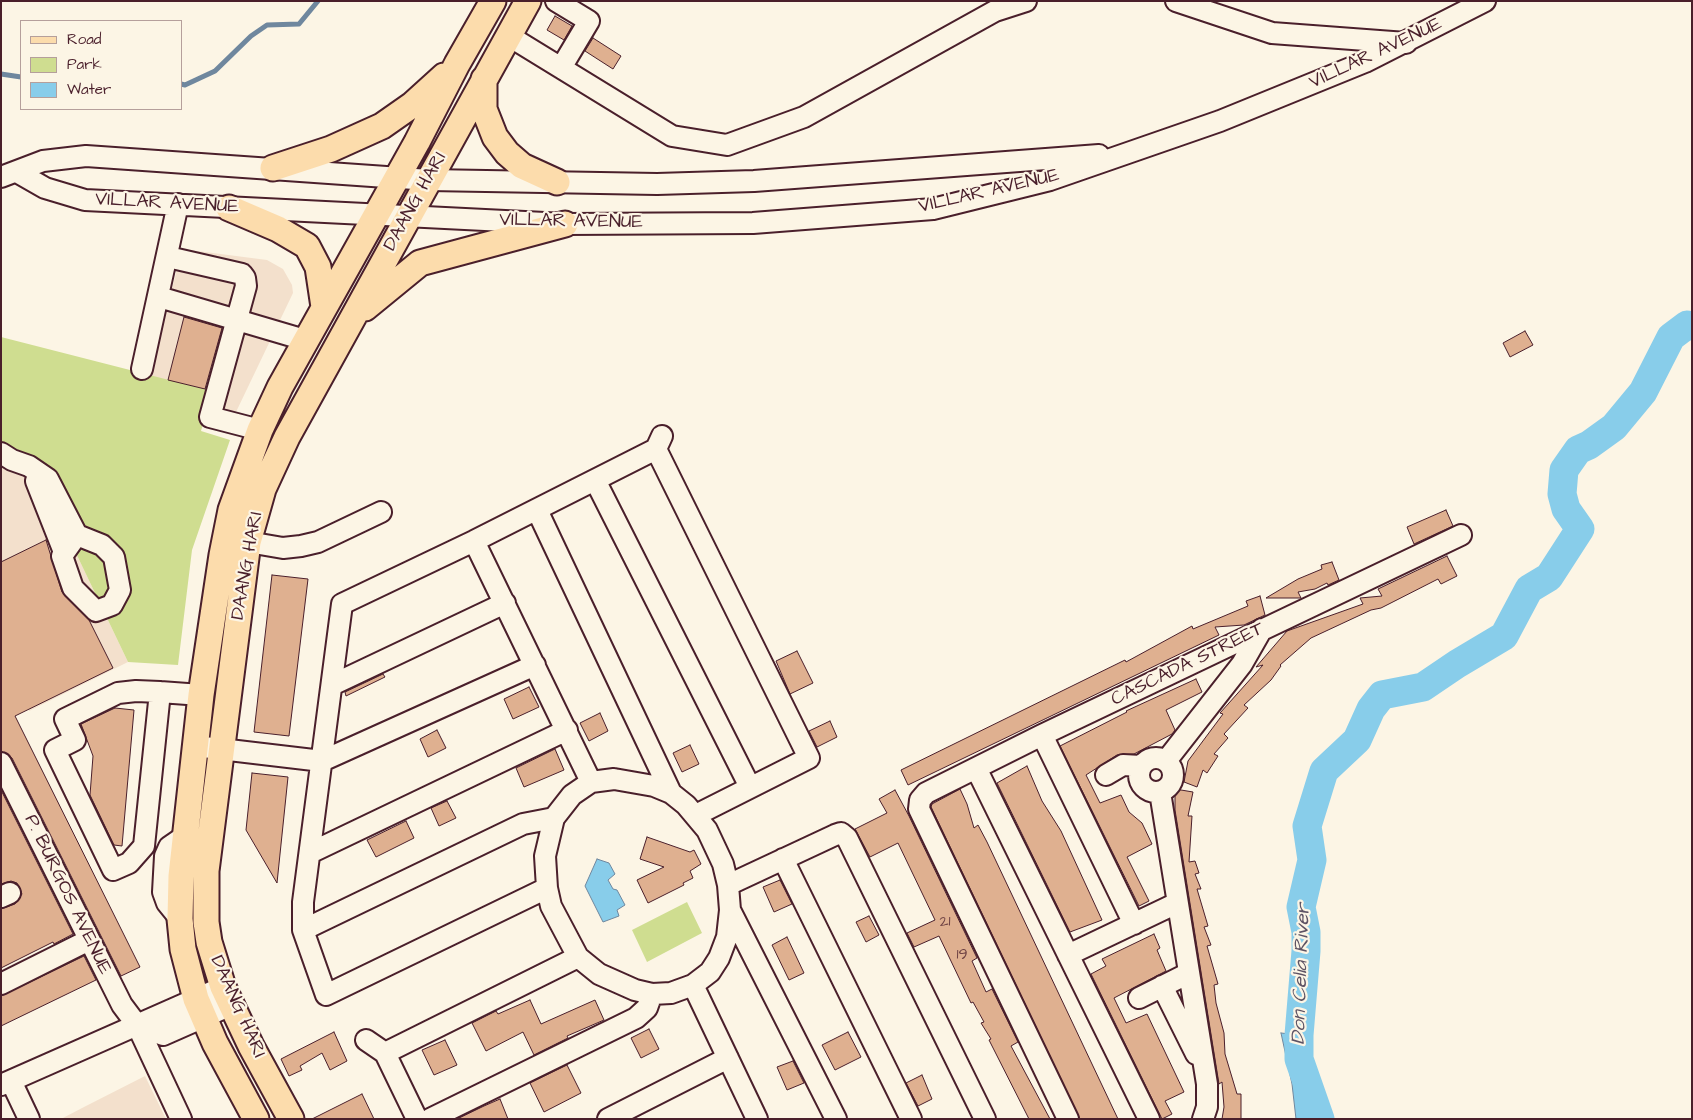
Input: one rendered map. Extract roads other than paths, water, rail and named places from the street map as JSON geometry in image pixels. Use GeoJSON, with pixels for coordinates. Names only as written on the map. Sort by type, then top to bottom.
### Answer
{"type":"FeatureCollection","features":[{"type":"Feature","properties":{"kind":"main road","name":"DAANG HARI"},"geometry":{"type":"LineString","coordinates":[[256,1119],[216,1044],[200,1008],[183,948],[180,919],[185,836],[201,695],[222,555],[231,510],[260,430],[305,340],[397,178],[457,64],[493,1]]}},
{"type":"Feature","properties":{"kind":"main road","name":"DAANG HARI"},"geometry":{"type":"LineString","coordinates":[[292,1119],[227,996],[209,942],[205,898],[248,542],[263,489],[287,437],[528,1]]}},
{"type":"Feature","properties":{"kind":"main road"},"geometry":{"type":"LineString","coordinates":[[273,168],[331,148],[382,126],[412,105],[457,64]]}},
{"type":"Feature","properties":{"kind":"main road"},"geometry":{"type":"LineString","coordinates":[[484,79],[484,109],[495,137],[507,153],[522,166],[557,182]]}},
{"type":"Feature","properties":{"kind":"main road"},"geometry":{"type":"LineString","coordinates":[[229,208],[278,229],[307,246],[318,267],[324,307]]}},
{"type":"Feature","properties":{"kind":"main road"},"geometry":{"type":"LineString","coordinates":[[350,322],[385,290],[420,263],[565,224]]}},
{"type":"Feature","properties":{"kind":"street"},"geometry":{"type":"LineString","coordinates":[[556,1],[589,21],[561,68]]}},
{"type":"Feature","properties":{"kind":"street"},"geometry":{"type":"LineString","coordinates":[[509,36],[672,136],[727,145],[804,117],[995,11],[1026,1]]}},
{"type":"Feature","properties":{"kind":"street"},"geometry":{"type":"LineString","coordinates":[[1176,1],[1272,33],[1406,42]]}},
{"type":"Feature","properties":{"kind":"street","name":"VILLAR AVENUE"},"geometry":{"type":"LineString","coordinates":[[9,175],[85,200],[565,224],[753,223],[933,208],[1050,180],[1123,153],[1220,121],[1365,62],[1485,1]]}},
{"type":"Feature","properties":{"kind":"street","name":"VILLAR AVENUE"},"geometry":{"type":"LineString","coordinates":[[9,175],[44,161],[86,156],[429,180],[658,184],[754,181],[1123,153]]}},
{"type":"Feature","properties":{"kind":"street"},"geometry":{"type":"LineString","coordinates":[[142,370],[178,204]]}},
{"type":"Feature","properties":{"kind":"street"},"geometry":{"type":"LineString","coordinates":[[168,257],[242,274],[246,278],[246,286],[210,417],[260,430]]}},
{"type":"Feature","properties":{"kind":"street"},"geometry":{"type":"LineString","coordinates":[[159,297],[305,340]]}},
{"type":"Feature","properties":{"kind":"street"},"geometry":{"type":"LineString","coordinates":[[547,888],[326,995],[303,930],[303,902],[342,604],[474,542],[595,480],[659,443],[809,758],[696,815]]}},
{"type":"Feature","properties":{"kind":"street"},"geometry":{"type":"LineString","coordinates":[[1,453],[12,460],[29,466],[48,479],[77,535],[102,545],[114,557],[120,590],[112,605],[96,611],[73,588],[62,556],[77,535]]}},
{"type":"Feature","properties":{"kind":"street"},"geometry":{"type":"LineString","coordinates":[[1,465],[35,479],[64,552]]}},
{"type":"Feature","properties":{"kind":"street"},"geometry":{"type":"LineString","coordinates":[[595,480],[750,787]]}},
{"type":"Feature","properties":{"kind":"street"},"geometry":{"type":"LineString","coordinates":[[537,510],[671,793]]}},
{"type":"Feature","properties":{"kind":"street"},"geometry":{"type":"LineString","coordinates":[[248,542],[283,548],[301,546],[318,542],[381,512]]}},
{"type":"Feature","properties":{"kind":"street","name":"CASCADA STREET"},"geometry":{"type":"LineString","coordinates":[[1068,1119],[920,809],[920,800],[926,793],[1042,735],[1461,536]]}},
{"type":"Feature","properties":{"kind":"street"},"geometry":{"type":"LineString","coordinates":[[474,542],[591,782]]}},
{"type":"Feature","properties":{"kind":"street"},"geometry":{"type":"LineString","coordinates":[[332,685],[505,603]]}},
{"type":"Feature","properties":{"kind":"street"},"geometry":{"type":"LineString","coordinates":[[1166,761],[1242,664],[1262,629]]}},
{"type":"Feature","properties":{"kind":"street"},"geometry":{"type":"LineString","coordinates":[[195,746],[322,761],[535,665]]}},
{"type":"Feature","properties":{"kind":"street"},"geometry":{"type":"LineString","coordinates":[[160,692],[144,846],[129,863],[114,870],[56,750],[75,740],[65,719],[118,693],[136,691],[160,692],[201,695]]}},
{"type":"Feature","properties":{"kind":"street"},"geometry":{"type":"LineString","coordinates":[[310,853],[567,730]]}},
{"type":"Feature","properties":{"kind":"street"},"geometry":{"type":"LineString","coordinates":[[1042,735],[1134,924]]}},
{"type":"Feature","properties":{"kind":"street"},"geometry":{"type":"LineString","coordinates":[[1150,759],[1166,761],[1172,770],[1172,781],[1169,786],[1160,792],[1149,790],[1141,783],[1139,771],[1141,766],[1150,759]]}},
{"type":"Feature","properties":{"kind":"street","name":"P. BURGOS AVENUE"},"geometry":{"type":"LineString","coordinates":[[1,763],[122,1005],[137,1025],[181,1119]]}},
{"type":"Feature","properties":{"kind":"street"},"geometry":{"type":"LineString","coordinates":[[1106,775],[1123,765],[1141,766]]}},
{"type":"Feature","properties":{"kind":"street"},"geometry":{"type":"LineString","coordinates":[[976,768],[1149,1119]]}},
{"type":"Feature","properties":{"kind":"street"},"geometry":{"type":"LineString","coordinates":[[614,779],[638,781],[671,793],[696,815],[707,830],[715,846],[728,885],[730,910],[727,937],[719,958],[710,972],[693,986],[671,993],[652,994],[635,990],[599,974],[578,957],[558,922],[547,888],[545,856],[554,818],[572,795],[591,782],[614,779]]}},
{"type":"Feature","properties":{"kind":"street"},"geometry":{"type":"LineString","coordinates":[[1160,792],[1204,1071],[1207,1107],[1202,1119]]}},
{"type":"Feature","properties":{"kind":"street"},"geometry":{"type":"LineString","coordinates":[[303,930],[523,824],[554,818]]}},
{"type":"Feature","properties":{"kind":"street"},"geometry":{"type":"LineString","coordinates":[[728,885],[835,835],[841,833],[847,838],[985,1119]]}},
{"type":"Feature","properties":{"kind":"street"},"geometry":{"type":"LineString","coordinates":[[783,859],[911,1119]]}},
{"type":"Feature","properties":{"kind":"street"},"geometry":{"type":"LineString","coordinates":[[1068,955],[1177,903]]}},
{"type":"Feature","properties":{"kind":"street"},"geometry":{"type":"LineString","coordinates":[[730,910],[836,1119]]}},
{"type":"Feature","properties":{"kind":"street"},"geometry":{"type":"LineString","coordinates":[[1,984],[89,940]]}},
{"type":"Feature","properties":{"kind":"street"},"geometry":{"type":"LineString","coordinates":[[385,1052],[578,957]]}},
{"type":"Feature","properties":{"kind":"street"},"geometry":{"type":"LineString","coordinates":[[1139,998],[1189,973]]}},
{"type":"Feature","properties":{"kind":"street"},"geometry":{"type":"LineString","coordinates":[[693,986],[757,1119]]}},
{"type":"Feature","properties":{"kind":"street"},"geometry":{"type":"LineString","coordinates":[[1162,986],[1204,1071]]}},
{"type":"Feature","properties":{"kind":"street"},"geometry":{"type":"LineString","coordinates":[[430,1119],[636,1018],[647,1008],[652,994]]}},
{"type":"Feature","properties":{"kind":"street"},"geometry":{"type":"LineString","coordinates":[[29,1119],[6,1083],[137,1025],[200,1008],[227,996]]}},
{"type":"Feature","properties":{"kind":"street"},"geometry":{"type":"LineString","coordinates":[[366,1040],[385,1052],[416,1119]]}},
{"type":"Feature","properties":{"kind":"street"},"geometry":{"type":"LineString","coordinates":[[608,1119],[728,1058]]}},
{"type":"Feature","properties":{"kind":"water"},"geometry":{"type":"Polygon","coordinates":[[[597,859],[609,863],[615,874],[608,880],[613,889],[617,890],[625,905],[617,910],[619,916],[603,922],[585,886],[597,859]]]}},
{"type":"Feature","properties":{"kind":"water"},"geometry":{"type":"Polygon","coordinates":[[[1281,1033],[1299,1035],[1316,1074],[1331,1119],[1296,1119],[1292,1084],[1281,1033]]]}},
{"type":"Feature","properties":{"kind":"waterway"},"geometry":{"type":"LineString","coordinates":[[182,84],[185,85],[215,71],[251,36],[267,25],[299,24],[318,1]]}},
{"type":"Feature","properties":{"kind":"waterway"},"geometry":{"type":"LineString","coordinates":[[1,74],[20,77]]}},
{"type":"Feature","properties":{"kind":"waterway","name":"Don Celia River"},"geometry":{"type":"LineString","coordinates":[[1320,1119],[1299,1059],[1299,1035],[1306,951],[1306,932],[1301,907],[1312,860],[1307,826],[1324,771],[1357,740],[1371,709],[1382,695],[1423,687],[1504,636],[1529,589],[1549,577],[1580,529],[1566,509],[1562,494],[1564,470],[1578,450],[1589,445],[1614,427],[1643,392],[1671,337],[1687,325],[1692,326]]}}]}
